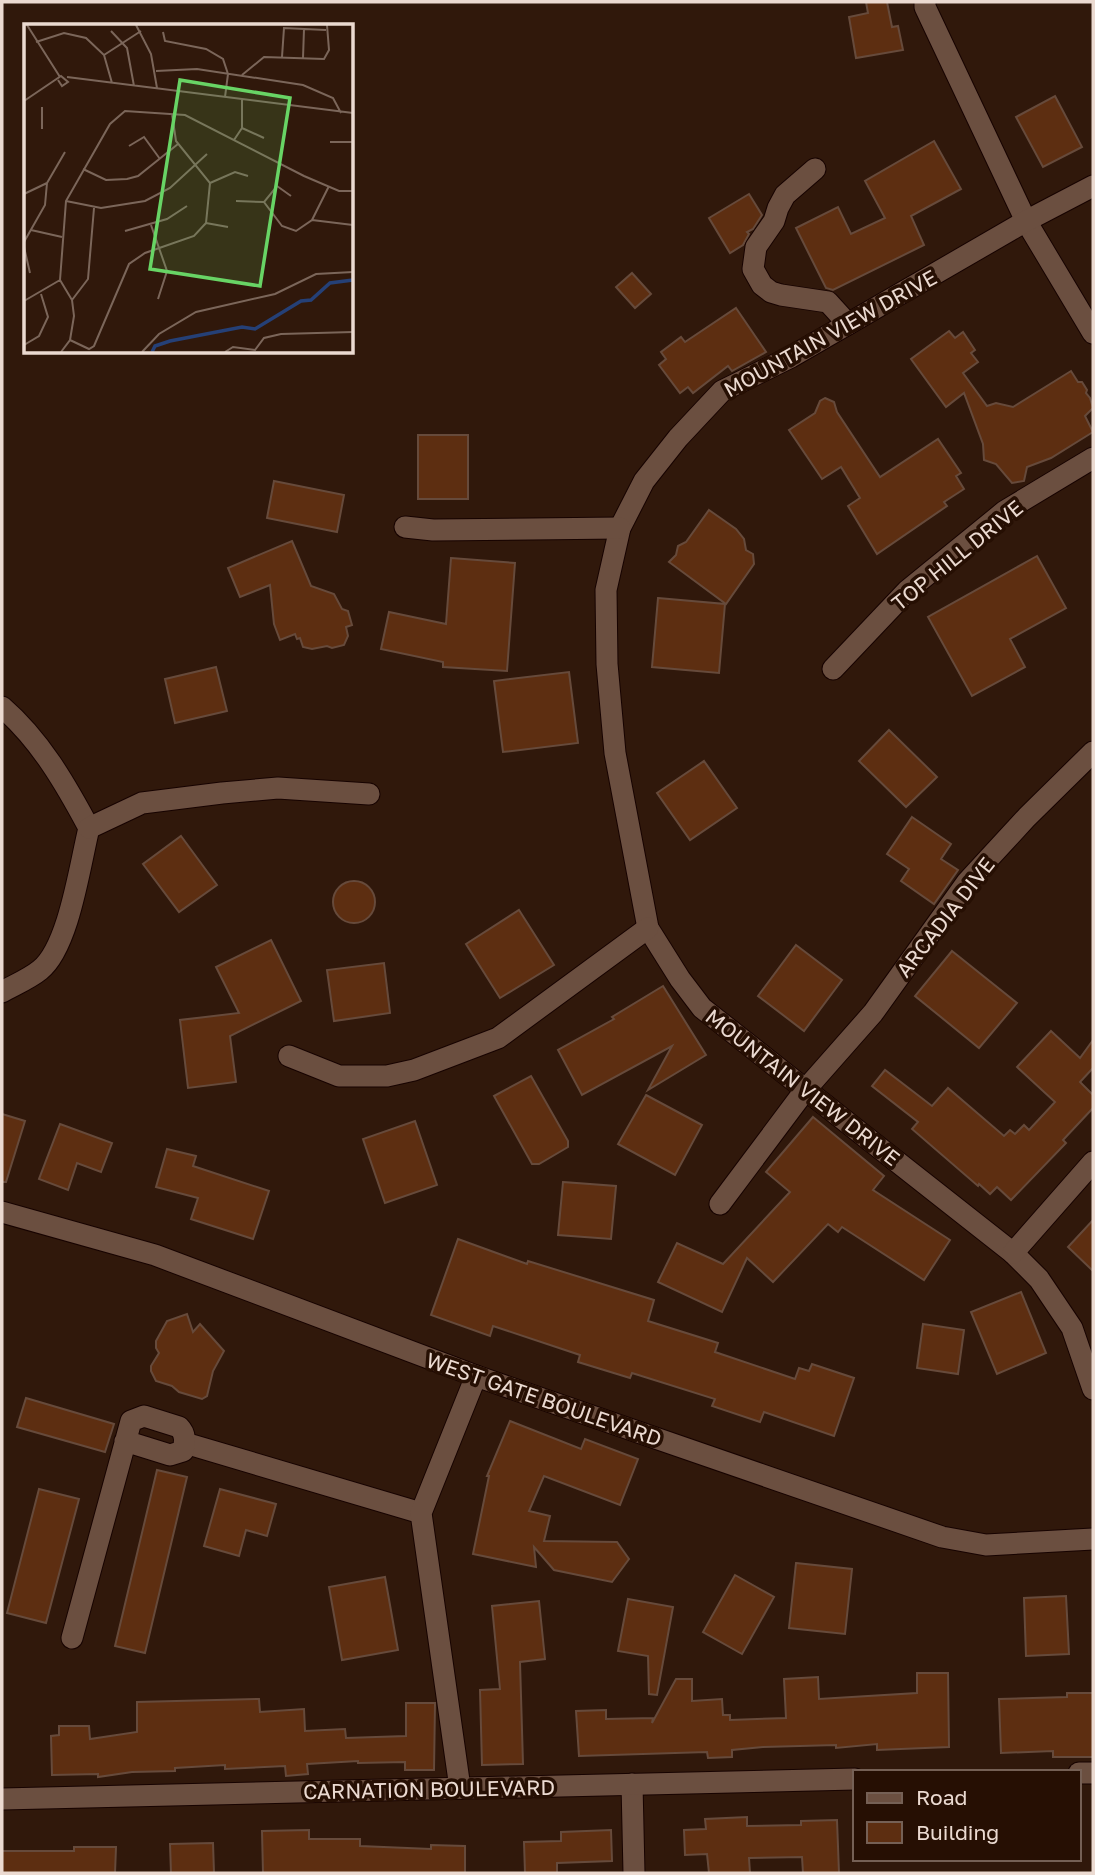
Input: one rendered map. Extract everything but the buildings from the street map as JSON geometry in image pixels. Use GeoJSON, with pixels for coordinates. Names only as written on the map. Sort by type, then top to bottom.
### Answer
{"type":"FeatureCollection","features":[{"type":"Feature","properties":{"kind":"street"},"geometry":{"type":"LineString","coordinates":[[925,2],[1026,222],[1093,333]]}},
{"type":"Feature","properties":{"kind":"street"},"geometry":{"type":"LineString","coordinates":[[816,169],[785,195],[774,221],[756,247],[752,269],[762,285],[771,292],[828,302],[848,324]]}},
{"type":"Feature","properties":{"kind":"street","name":"MOUNTAIN VIEW DRIVE"},"geometry":{"type":"LineString","coordinates":[[1093,186],[848,324],[722,391],[678,438],[644,481],[620,528],[606,590],[607,664],[615,753],[648,928],[702,1008],[1013,1253],[1039,1279],[1072,1328],[1093,1389]]}},
{"type":"Feature","properties":{"kind":"street","name":"TOP HILL DRIVE"},"geometry":{"type":"LineString","coordinates":[[834,669],[906,591],[1005,511],[1093,458]]}},
{"type":"Feature","properties":{"kind":"street"},"geometry":{"type":"LineString","coordinates":[[405,527],[433,530],[620,528]]}},
{"type":"Feature","properties":{"kind":"street"},"geometry":{"type":"LineString","coordinates":[[2,707],[24,726],[65,782],[89,828],[67,923],[51,956],[41,970],[2,992]]}},
{"type":"Feature","properties":{"kind":"street","name":"ARCADIA DIVE"},"geometry":{"type":"LineString","coordinates":[[720,1204],[806,1089],[873,1013],[967,882],[1027,817],[1093,752]]}},
{"type":"Feature","properties":{"kind":"street"},"geometry":{"type":"LineString","coordinates":[[89,828],[142,803],[278,788],[369,793]]}},
{"type":"Feature","properties":{"kind":"street"},"geometry":{"type":"LineString","coordinates":[[289,1056],[339,1076],[387,1076],[414,1070],[498,1038],[648,928]]}},
{"type":"Feature","properties":{"kind":"street"},"geometry":{"type":"LineString","coordinates":[[1013,1253],[1093,1162]]}},
{"type":"Feature","properties":{"kind":"street","name":"WEST GATE BOULEVARD"},"geometry":{"type":"LineString","coordinates":[[2,1212],[155,1255],[476,1376],[942,1536],[986,1545],[1093,1539]]}},
{"type":"Feature","properties":{"kind":"street"},"geometry":{"type":"LineString","coordinates":[[460,1788],[421,1513],[476,1376]]}},
{"type":"Feature","properties":{"kind":"street"},"geometry":{"type":"LineString","coordinates":[[72,1638],[125,1441],[131,1421],[144,1416],[179,1427],[183,1431],[185,1443],[183,1451],[170,1455],[125,1441]]}},
{"type":"Feature","properties":{"kind":"street"},"geometry":{"type":"LineString","coordinates":[[185,1443],[421,1513]]}},
{"type":"Feature","properties":{"kind":"street","name":"CARNATION BOULEVARD"},"geometry":{"type":"LineString","coordinates":[[2,1799],[853,1779]]}},
{"type":"Feature","properties":{"kind":"street"},"geometry":{"type":"LineString","coordinates":[[632,1784],[634,1873]]}}]}
